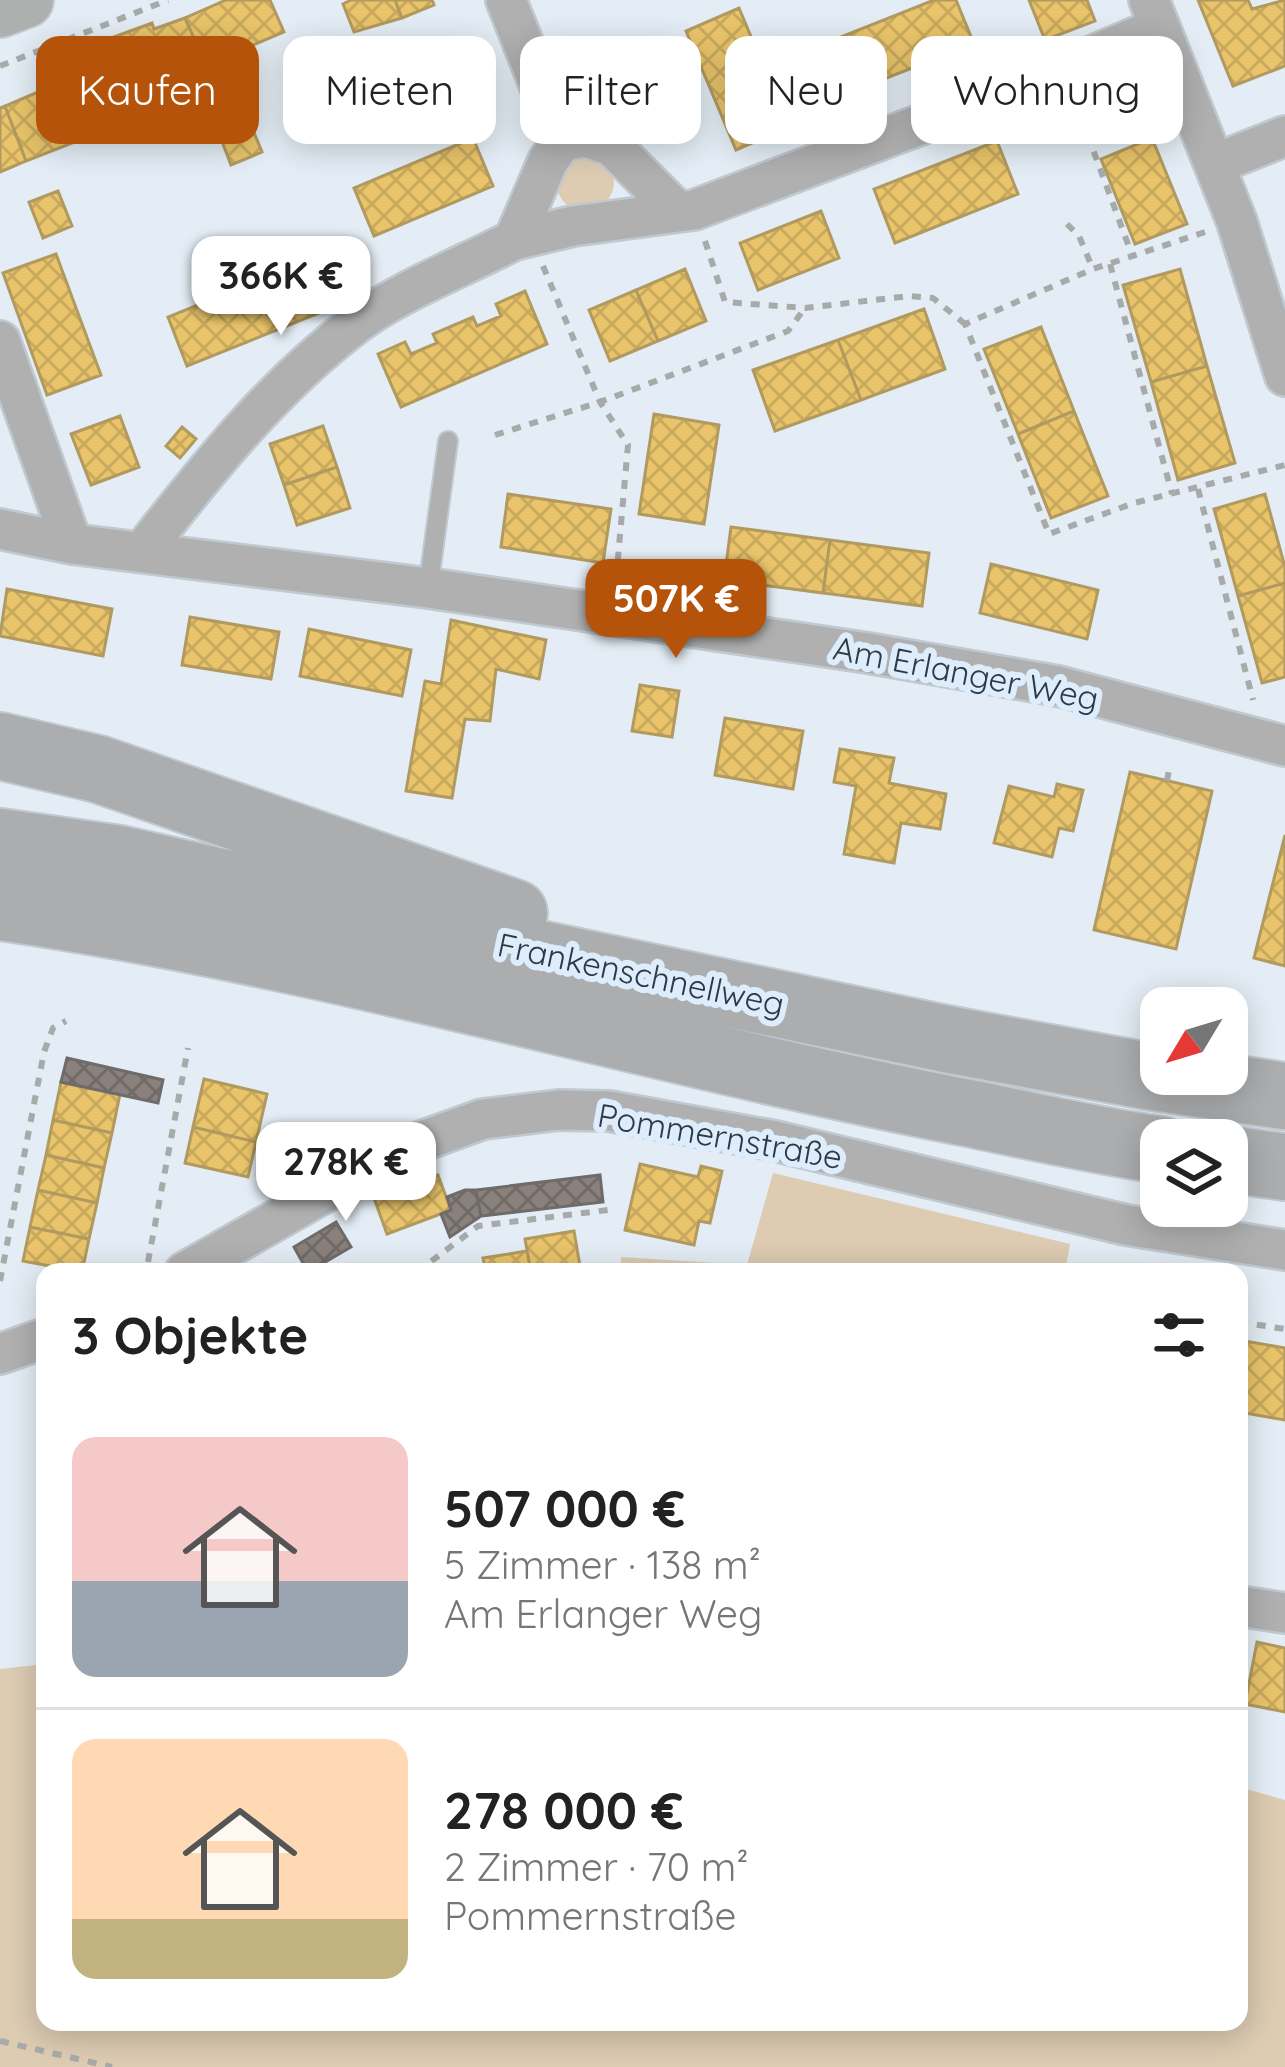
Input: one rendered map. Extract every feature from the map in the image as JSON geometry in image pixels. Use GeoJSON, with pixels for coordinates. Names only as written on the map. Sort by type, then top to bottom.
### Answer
{"type":"FeatureCollection","features":[{"type":"Feature","properties":{"kind":"highway"},"geometry":{"type":"LineString","coordinates":[[0,746],[98,769],[731,992]]}},
{"type":"Feature","properties":{"kind":"highway","name":"Frankenschnellweg"},"geometry":{"type":"LineString","coordinates":[[0,842],[119,860],[946,1039],[1285,1096]]}},
{"type":"Feature","properties":{"kind":"highway","name":"Frankenschnellweg"},"geometry":{"type":"LineString","coordinates":[[0,907],[109,923],[516,1012],[754,1070],[1140,1146]]}},
{"type":"Feature","properties":{"kind":"highway"},"geometry":{"type":"LineString","coordinates":[[1248,1162],[1285,1167]]}},
{"type":"Feature","properties":{"kind":"street"},"geometry":{"type":"LineString","coordinates":[[0,10],[26,0]]}},
{"type":"Feature","properties":{"kind":"street"},"geometry":{"type":"LineString","coordinates":[[506,0],[520,36]]}},
{"type":"Feature","properties":{"kind":"street"},"geometry":{"type":"LineString","coordinates":[[1116,36],[1155,14],[1278,334],[1285,376]]}},
{"type":"Feature","properties":{"kind":"street"},"geometry":{"type":"LineString","coordinates":[[143,551],[215,458],[295,376],[362,320],[522,237],[686,211],[911,127]]}},
{"type":"Feature","properties":{"kind":"street"},"geometry":{"type":"LineString","coordinates":[[1215,164],[1285,136]]}},
{"type":"Feature","properties":{"kind":"street"},"geometry":{"type":"LineString","coordinates":[[522,237],[548,161],[560,144]]}},
{"type":"Feature","properties":{"kind":"street"},"geometry":{"type":"LineString","coordinates":[[606,144],[686,211]]}},
{"type":"Feature","properties":{"kind":"street"},"geometry":{"type":"LineString","coordinates":[[0,340],[72,544]]}},
{"type":"Feature","properties":{"kind":"street","name":"Am Erlanger Weg"},"geometry":{"type":"LineString","coordinates":[[0,529],[72,544],[612,614],[1058,686],[1275,744]]}},
{"type":"Feature","properties":{"kind":"street","name":"Pommernstraße"},"geometry":{"type":"LineString","coordinates":[[201,1263],[404,1148],[483,1119],[559,1110],[609,1112],[775,1142],[1126,1225],[1285,1250]]}},
{"type":"Feature","properties":{"kind":"street"},"geometry":{"type":"LineString","coordinates":[[0,1354],[36,1341]]}},
{"type":"Feature","properties":{"kind":"street"},"geometry":{"type":"LineString","coordinates":[[1248,1607],[1285,1613]]}},
{"type":"Feature","properties":{"kind":"lane"},"geometry":{"type":"LineString","coordinates":[[428,588],[448,441]]}},
{"type":"Feature","properties":{"kind":"path"},"geometry":{"type":"LineString","coordinates":[[0,66],[168,0]]}},
{"type":"Feature","properties":{"kind":"path"},"geometry":{"type":"LineString","coordinates":[[1091,144],[1132,255]]}},
{"type":"Feature","properties":{"kind":"path"},"geometry":{"type":"LineString","coordinates":[[686,211],[725,302],[806,308],[909,296],[933,298],[965,324],[1049,534],[1134,502],[1285,465]]}},
{"type":"Feature","properties":{"kind":"path"},"geometry":{"type":"LineString","coordinates":[[965,324],[1093,269],[1237,222]]}},
{"type":"Feature","properties":{"kind":"path"},"geometry":{"type":"LineString","coordinates":[[1067,224],[1079,236],[1093,269]]}},
{"type":"Feature","properties":{"kind":"path"},"geometry":{"type":"LineString","coordinates":[[522,237],[600,402],[628,445],[612,614]]}},
{"type":"Feature","properties":{"kind":"path"},"geometry":{"type":"LineString","coordinates":[[1110,263],[1172,494]]}},
{"type":"Feature","properties":{"kind":"path"},"geometry":{"type":"LineString","coordinates":[[495,435],[600,402],[788,331],[806,308]]}},
{"type":"Feature","properties":{"kind":"path"},"geometry":{"type":"LineString","coordinates":[[1198,489],[1275,744]]}},
{"type":"Feature","properties":{"kind":"path"},"geometry":{"type":"LineString","coordinates":[[1167,781],[1169,770]]}},
{"type":"Feature","properties":{"kind":"path"},"geometry":{"type":"LineString","coordinates":[[0,1281],[44,1052],[53,1028],[66,1021]]}},
{"type":"Feature","properties":{"kind":"path"},"geometry":{"type":"LineString","coordinates":[[150,1263],[188,1048]]}},
{"type":"Feature","properties":{"kind":"path"},"geometry":{"type":"LineString","coordinates":[[429,1263],[478,1226],[608,1210]]}},
{"type":"Feature","properties":{"kind":"path"},"geometry":{"type":"LineString","coordinates":[[1248,1323],[1285,1329]]}},
{"type":"Feature","properties":{"kind":"path"},"geometry":{"type":"LineString","coordinates":[[0,2042],[112,2067]]}},
{"type":"Feature","properties":{"kind":"green space"},"geometry":{"type":"Polygon","coordinates":[[[585,153],[606,161],[614,182],[606,203],[585,211],[564,203],[556,182],[564,161],[585,153]]]}},
{"type":"Feature","properties":{"kind":"green space"},"geometry":{"type":"Polygon","coordinates":[[[773,1173],[1070,1244],[1067,1263],[748,1263],[773,1173]]]}},
{"type":"Feature","properties":{"kind":"green space"},"geometry":{"type":"Polygon","coordinates":[[[621,1257],[716,1263],[621,1263],[621,1257]]]}},
{"type":"Feature","properties":{"kind":"green space"},"geometry":{"type":"Polygon","coordinates":[[[36,1665],[36,2031],[1248,2031],[1248,1790],[1285,1800],[1285,2067],[0,2067],[0,1669],[36,1665]]]}},
{"type":"Feature","properties":{"kind":"building: Wohnen"},"geometry":{"type":"Polygon","coordinates":[[[226,0],[270,0],[284,32],[259,43],[259,36],[193,36],[185,18],[226,0]]]}},
{"type":"Feature","properties":{"kind":"building: Wohnen"},"geometry":{"type":"Polygon","coordinates":[[[395,0],[402,18],[354,32],[343,4],[395,0]]]}},
{"type":"Feature","properties":{"kind":"building: Wohnen"},"geometry":{"type":"Polygon","coordinates":[[[395,0],[432,0],[434,5],[402,18],[395,0]]]}},
{"type":"Feature","properties":{"kind":"building: Wohnen"},"geometry":{"type":"Polygon","coordinates":[[[934,0],[956,0],[971,36],[911,36],[911,68],[887,78],[887,36],[843,36],[934,0]]]}},
{"type":"Feature","properties":{"kind":"building: Wohnen"},"geometry":{"type":"Polygon","coordinates":[[[1029,0],[1087,0],[1095,21],[1043,36],[1029,0]]]}},
{"type":"Feature","properties":{"kind":"building: Wohnen"},"geometry":{"type":"Polygon","coordinates":[[[1198,0],[1248,0],[1252,9],[1285,0],[1285,66],[1233,86],[1198,0]]]}},
{"type":"Feature","properties":{"kind":"building: Wohnen"},"geometry":{"type":"Polygon","coordinates":[[[739,8],[751,36],[725,36],[725,124],[701,67],[701,36],[688,36],[686,31],[739,8]]]}},
{"type":"Feature","properties":{"kind":"building: Wohnen"},"geometry":{"type":"Polygon","coordinates":[[[185,18],[193,36],[117,36],[152,23],[154,29],[185,18]]]}},
{"type":"Feature","properties":{"kind":"building: Wohnen"},"geometry":{"type":"Polygon","coordinates":[[[36,93],[36,144],[70,144],[26,161],[5,106],[36,93]]]}},
{"type":"Feature","properties":{"kind":"building: Wohnen"},"geometry":{"type":"Polygon","coordinates":[[[5,106],[26,161],[0,172],[0,108],[5,106]]]}},
{"type":"Feature","properties":{"kind":"building: Wohnen"},"geometry":{"type":"Polygon","coordinates":[[[223,144],[259,144],[262,152],[231,165],[223,144]]]}},
{"type":"Feature","properties":{"kind":"building: Wohnen"},"geometry":{"type":"Polygon","coordinates":[[[459,144],[476,144],[493,186],[374,236],[354,188],[459,144]]]}},
{"type":"Feature","properties":{"kind":"building: Wohnen"},"geometry":{"type":"Polygon","coordinates":[[[998,144],[1018,194],[895,243],[874,189],[998,144]]]}},
{"type":"Feature","properties":{"kind":"building: Wohnen"},"geometry":{"type":"Polygon","coordinates":[[[1137,144],[1154,144],[1187,224],[1135,244],[1101,159],[1137,144]]]}},
{"type":"Feature","properties":{"kind":"building: Wohnen"},"geometry":{"type":"Polygon","coordinates":[[[58,191],[72,226],[43,238],[29,202],[58,191]]]}},
{"type":"Feature","properties":{"kind":"building: Wohnen"},"geometry":{"type":"Polygon","coordinates":[[[821,211],[839,258],[758,290],[740,243],[821,211]]]}},
{"type":"Feature","properties":{"kind":"building: Wohnen"},"geometry":{"type":"Polygon","coordinates":[[[56,254],[101,375],[47,395],[3,273],[56,254]]]}},
{"type":"Feature","properties":{"kind":"building: Wohnen"},"geometry":{"type":"Polygon","coordinates":[[[314,258],[334,307],[187,366],[168,317],[314,258]]]}},
{"type":"Feature","properties":{"kind":"building: Wohnen"},"geometry":{"type":"Polygon","coordinates":[[[685,269],[706,321],[658,341],[636,290],[685,269]]]}},
{"type":"Feature","properties":{"kind":"building: Wohnen"},"geometry":{"type":"Polygon","coordinates":[[[1180,269],[1207,366],[1151,382],[1123,285],[1180,269]]]}},
{"type":"Feature","properties":{"kind":"building: Wohnen"},"geometry":{"type":"Polygon","coordinates":[[[636,290],[658,341],[610,361],[589,310],[636,290]]]}},
{"type":"Feature","properties":{"kind":"building: Wohnen"},"geometry":{"type":"Polygon","coordinates":[[[525,291],[547,344],[401,407],[378,354],[405,342],[411,354],[437,343],[433,334],[473,317],[477,326],[501,316],[496,304],[525,291]]]}},
{"type":"Feature","properties":{"kind":"building: Wohnen"},"geometry":{"type":"Polygon","coordinates":[[[924,309],[945,369],[861,400],[838,340],[924,309]]]}},
{"type":"Feature","properties":{"kind":"building: Wohnen"},"geometry":{"type":"Polygon","coordinates":[[[1041,327],[1074,411],[1018,434],[984,349],[1041,327]]]}},
{"type":"Feature","properties":{"kind":"building: Wohnen"},"geometry":{"type":"Polygon","coordinates":[[[838,340],[861,400],[775,431],[753,370],[838,340]]]}},
{"type":"Feature","properties":{"kind":"building: Wohnen"},"geometry":{"type":"Polygon","coordinates":[[[1207,366],[1235,463],[1178,480],[1151,382],[1207,366]]]}},
{"type":"Feature","properties":{"kind":"building: Wohnen"},"geometry":{"type":"Polygon","coordinates":[[[1074,411],[1108,496],[1051,518],[1018,434],[1074,411]]]}},
{"type":"Feature","properties":{"kind":"building: Wohnen"},"geometry":{"type":"Polygon","coordinates":[[[654,414],[719,425],[704,524],[639,514],[654,414]]]}},
{"type":"Feature","properties":{"kind":"building: Wohnen"},"geometry":{"type":"Polygon","coordinates":[[[120,416],[139,467],[91,485],[71,434],[120,416]]]}},
{"type":"Feature","properties":{"kind":"building: Wohnen"},"geometry":{"type":"Polygon","coordinates":[[[323,426],[337,467],[284,485],[270,444],[323,426]]]}},
{"type":"Feature","properties":{"kind":"building: Wohnen"},"geometry":{"type":"Polygon","coordinates":[[[182,427],[196,439],[180,458],[166,446],[182,427]]]}},
{"type":"Feature","properties":{"kind":"building: Wohnen"},"geometry":{"type":"Polygon","coordinates":[[[337,467],[350,508],[297,525],[284,485],[337,467]]]}},
{"type":"Feature","properties":{"kind":"building: Wohnen"},"geometry":{"type":"Polygon","coordinates":[[[508,494],[611,509],[603,563],[501,547],[508,494]]]}},
{"type":"Feature","properties":{"kind":"building: Wohnen"},"geometry":{"type":"Polygon","coordinates":[[[1265,494],[1285,583],[1238,596],[1214,509],[1265,494]]]}},
{"type":"Feature","properties":{"kind":"building: Wohnen"},"geometry":{"type":"Polygon","coordinates":[[[731,527],[830,540],[823,593],[724,580],[731,527]]]}},
{"type":"Feature","properties":{"kind":"building: Wohnen"},"geometry":{"type":"Polygon","coordinates":[[[830,540],[929,553],[922,606],[823,593],[830,540]]]}},
{"type":"Feature","properties":{"kind":"building: Wohnen"},"geometry":{"type":"Polygon","coordinates":[[[991,564],[1098,590],[1087,639],[980,613],[991,564]]]}},
{"type":"Feature","properties":{"kind":"building: Wohnen"},"geometry":{"type":"Polygon","coordinates":[[[1285,583],[1285,677],[1262,683],[1238,596],[1285,583]]]}},
{"type":"Feature","properties":{"kind":"building: Wohnen"},"geometry":{"type":"Polygon","coordinates":[[[7,589],[112,609],[103,656],[0,636],[7,589]]]}},
{"type":"Feature","properties":{"kind":"building: Wohnen"},"geometry":{"type":"Polygon","coordinates":[[[190,617],[279,632],[271,679],[182,665],[190,617]]]}},
{"type":"Feature","properties":{"kind":"building: Wohnen"},"geometry":{"type":"Polygon","coordinates":[[[451,620],[546,640],[539,679],[496,669],[490,721],[465,719],[452,798],[406,791],[425,681],[441,684],[451,620]]]}},
{"type":"Feature","properties":{"kind":"building: Wohnen"},"geometry":{"type":"Polygon","coordinates":[[[309,629],[411,650],[402,696],[300,676],[309,629]]]}},
{"type":"Feature","properties":{"kind":"building: Wohnen"},"geometry":{"type":"Polygon","coordinates":[[[640,685],[679,691],[672,737],[632,731],[640,685]]]}},
{"type":"Feature","properties":{"kind":"building: Wohnen"},"geometry":{"type":"Polygon","coordinates":[[[725,718],[803,731],[793,789],[715,775],[725,718]]]}},
{"type":"Feature","properties":{"kind":"building: Wohnen"},"geometry":{"type":"Polygon","coordinates":[[[840,749],[894,758],[889,783],[946,794],[940,829],[901,823],[894,863],[844,854],[856,786],[834,782],[840,749]]]}},
{"type":"Feature","properties":{"kind":"building: Wohnen"},"geometry":{"type":"Polygon","coordinates":[[[1130,772],[1212,791],[1176,949],[1094,930],[1130,772]]]}},
{"type":"Feature","properties":{"kind":"building: Wohnen"},"geometry":{"type":"Polygon","coordinates":[[[1057,784],[1083,790],[1073,831],[1059,828],[1052,857],[994,843],[1009,786],[1054,797],[1057,784]]]}},
{"type":"Feature","properties":{"kind":"building: Wohnen"},"geometry":{"type":"Polygon","coordinates":[[[1285,835],[1285,966],[1254,958],[1285,835]]]}},
{"type":"Feature","properties":{"kind":"building: Wohnen"},"geometry":{"type":"Polygon","coordinates":[[[204,1079],[267,1094],[256,1142],[193,1127],[204,1079]]]}},
{"type":"Feature","properties":{"kind":"building: Wohnen"},"geometry":{"type":"Polygon","coordinates":[[[61,1082],[120,1094],[112,1133],[53,1120],[61,1082]]]}},
{"type":"Feature","properties":{"kind":"building: Wohnen"},"geometry":{"type":"Polygon","coordinates":[[[53,1120],[112,1133],[104,1168],[46,1155],[53,1120]]]}},
{"type":"Feature","properties":{"kind":"building: Wohnen"},"geometry":{"type":"Polygon","coordinates":[[[193,1127],[256,1142],[248,1177],[185,1163],[193,1127]]]}},
{"type":"Feature","properties":{"kind":"building: Wohnen"},"geometry":{"type":"Polygon","coordinates":[[[46,1155],[104,1168],[97,1203],[38,1190],[46,1155]]]}},
{"type":"Feature","properties":{"kind":"building: Wohnen"},"geometry":{"type":"Polygon","coordinates":[[[640,1164],[698,1177],[701,1166],[722,1171],[710,1223],[699,1221],[694,1245],[625,1230],[640,1164]]]}},
{"type":"Feature","properties":{"kind":"building: Wohnen"},"geometry":{"type":"Polygon","coordinates":[[[438,1175],[451,1210],[387,1234],[374,1198],[438,1175]]]}},
{"type":"Feature","properties":{"kind":"building: Wohnen"},"geometry":{"type":"Polygon","coordinates":[[[38,1190],[97,1203],[89,1239],[30,1227],[38,1190]]]}},
{"type":"Feature","properties":{"kind":"building: Wohnen"},"geometry":{"type":"Polygon","coordinates":[[[30,1227],[89,1239],[84,1263],[23,1261],[30,1227]]]}},
{"type":"Feature","properties":{"kind":"building: Wohnen"},"geometry":{"type":"Polygon","coordinates":[[[574,1231],[579,1263],[529,1263],[525,1239],[574,1231]]]}},
{"type":"Feature","properties":{"kind":"building: Wohnen"},"geometry":{"type":"Polygon","coordinates":[[[527,1251],[529,1263],[484,1263],[483,1258],[527,1251]]]}},
{"type":"Feature","properties":{"kind":"building: Wohnen"},"geometry":{"type":"Polygon","coordinates":[[[1248,1342],[1285,1348],[1285,1420],[1248,1414],[1248,1342]]]}},
{"type":"Feature","properties":{"kind":"building: Wohnen"},"geometry":{"type":"Polygon","coordinates":[[[1257,1642],[1285,1648],[1285,1712],[1248,1705],[1257,1642]]]}},
{"type":"Feature","properties":{"kind":"building: Industrie"},"geometry":{"type":"Polygon","coordinates":[[[67,1058],[163,1080],[158,1103],[61,1082],[67,1058]]]}},
{"type":"Feature","properties":{"kind":"building: Industrie"},"geometry":{"type":"Polygon","coordinates":[[[600,1175],[603,1202],[481,1216],[476,1190],[600,1175]]]}},
{"type":"Feature","properties":{"kind":"building: Industrie"},"geometry":{"type":"Polygon","coordinates":[[[476,1190],[481,1216],[450,1237],[441,1214],[451,1210],[447,1197],[476,1190]]]}},
{"type":"Feature","properties":{"kind":"building: Industrie"},"geometry":{"type":"Polygon","coordinates":[[[336,1222],[351,1247],[323,1263],[303,1263],[294,1247],[336,1222]]]}}]}
